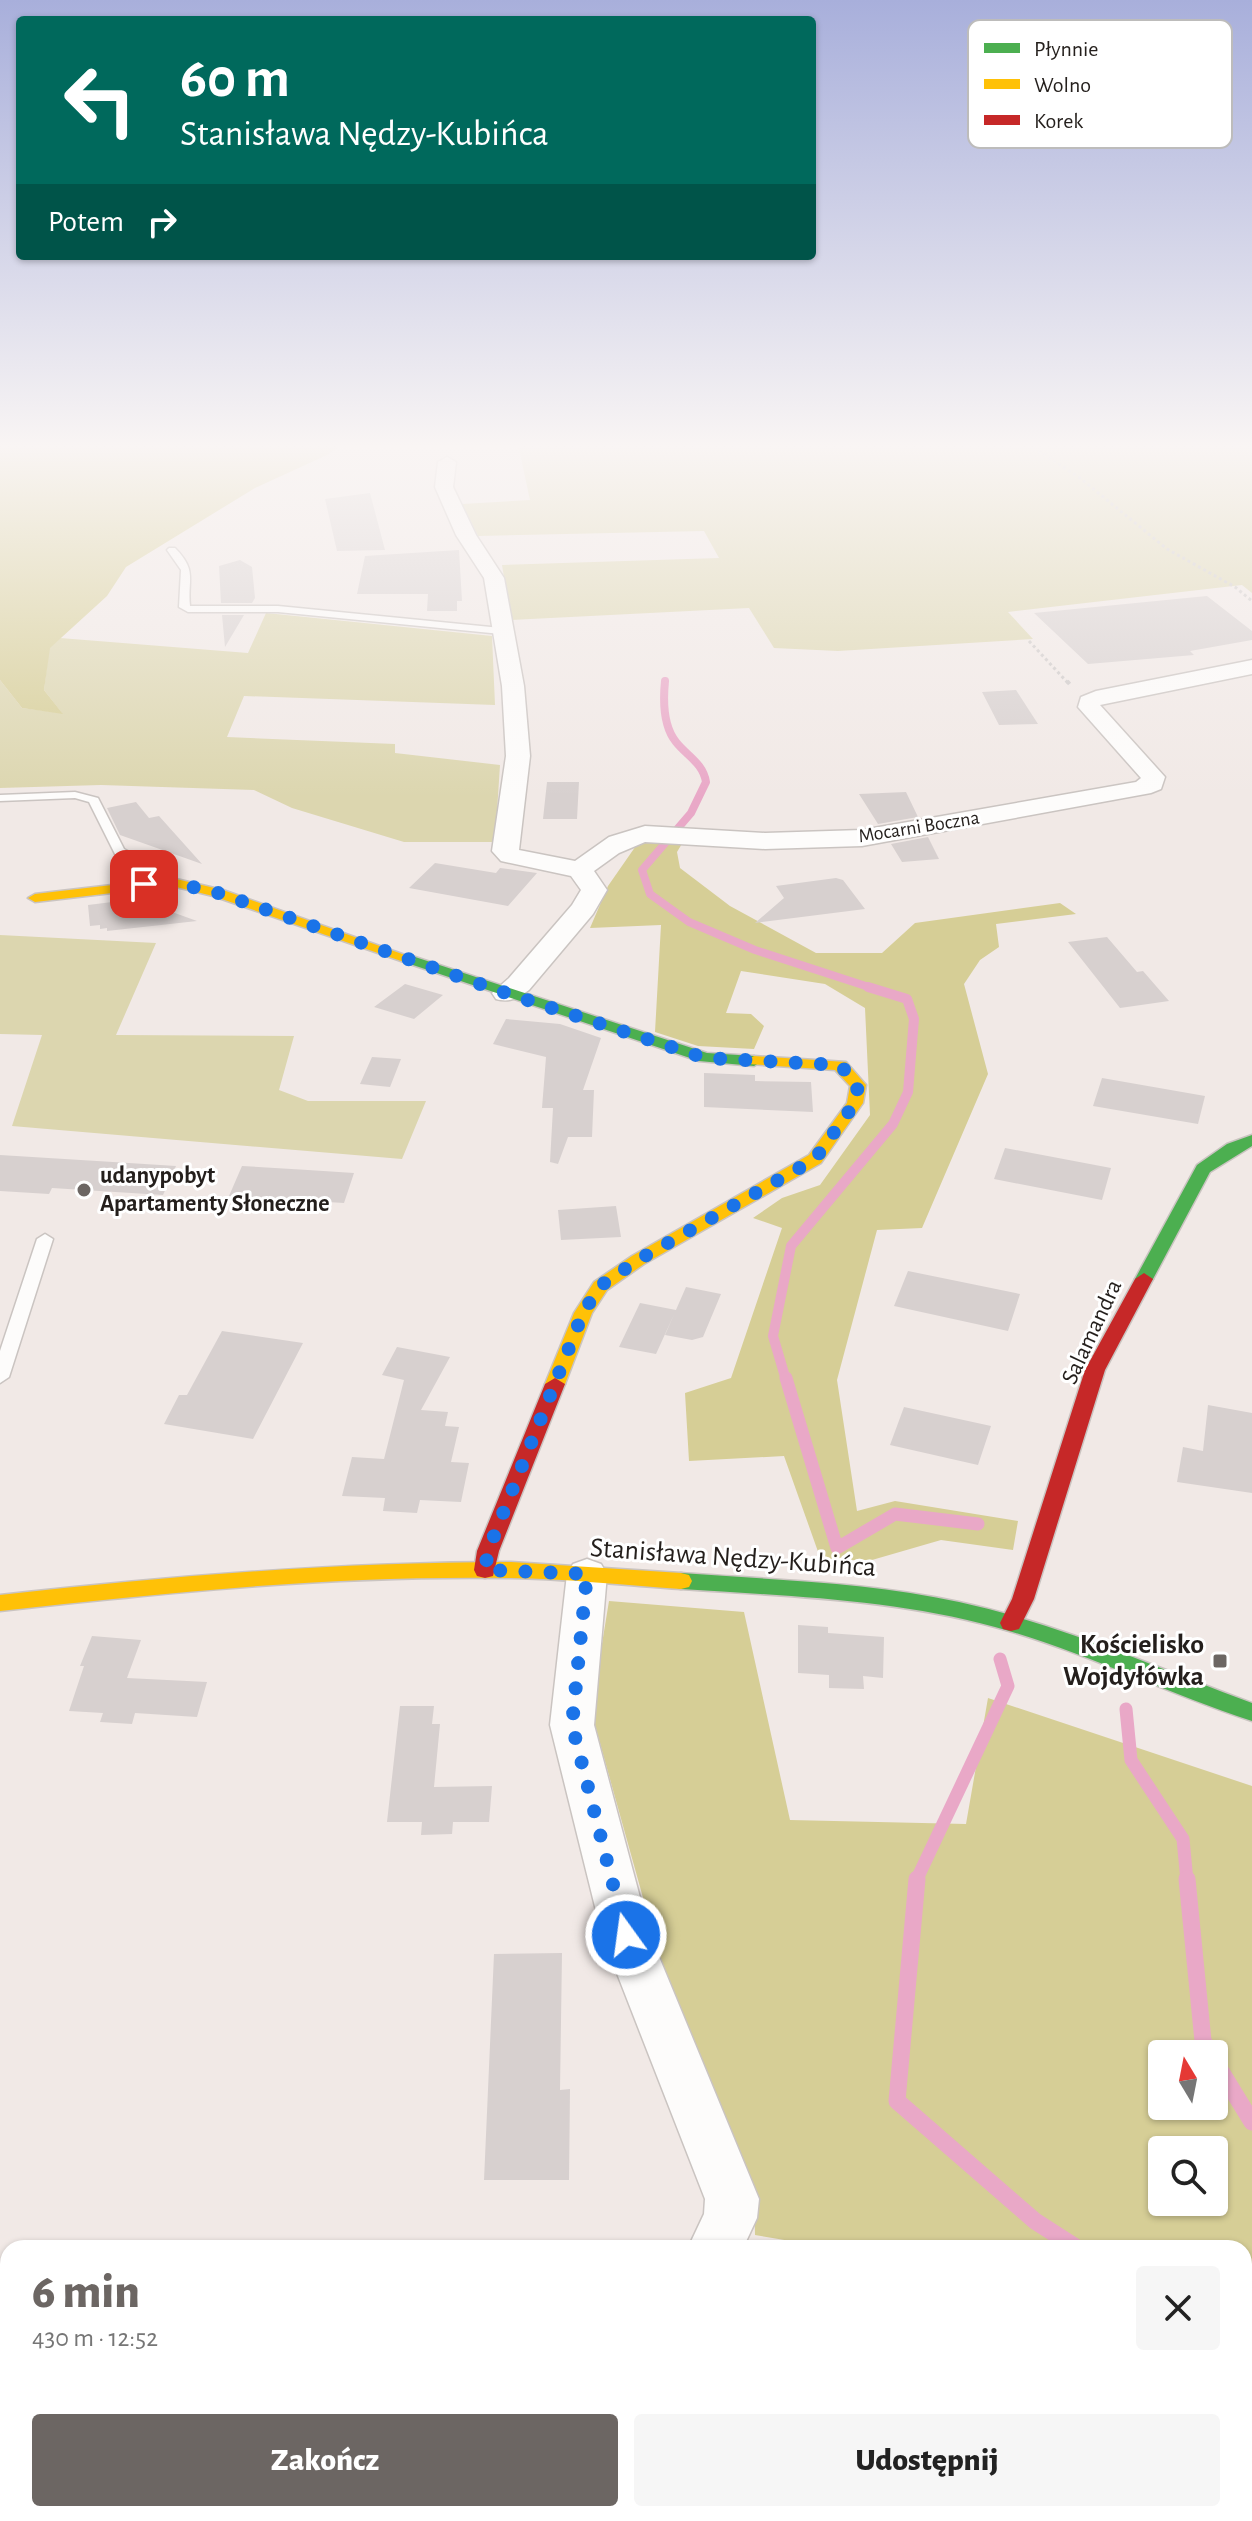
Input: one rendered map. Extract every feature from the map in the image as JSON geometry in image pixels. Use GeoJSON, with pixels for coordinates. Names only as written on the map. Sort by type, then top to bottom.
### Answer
{"type":"FeatureCollection","features":[{"type":"Feature","properties":{"kind":"street"},"geometry":{"type":"LineString","coordinates":[[483,562],[494,578],[513,686],[518,756],[505,851],[510,856],[580,870],[594,890],[584,908],[528,974],[506,993]]}},
{"type":"Feature","properties":{"kind":"street"},"geometry":{"type":"LineString","coordinates":[[1094,699],[1252,667]]}},
{"type":"Feature","properties":{"kind":"street","name":"Mocarni Boczna"},"geometry":{"type":"LineString","coordinates":[[580,870],[611,845],[628,836],[645,834],[765,841],[862,838],[1152,784],[1153,777],[1089,707],[1089,702],[1094,699]]}},
{"type":"Feature","properties":{"kind":"street"},"geometry":{"type":"LineString","coordinates":[[35,898],[172,882],[218,893],[705,1058],[840,1065],[858,1085],[855,1103],[815,1159],[638,1260],[600,1286],[583,1313],[488,1551],[485,1570]]}},
{"type":"Feature","properties":{"kind":"street","name":"Salamandra"},"geometry":{"type":"LineString","coordinates":[[1011,1623],[1027,1587],[1095,1370],[1203,1169],[1233,1148],[1252,1140]]}},
{"type":"Feature","properties":{"kind":"street","name":"Stanisława Nędzy-Kubińca"},"geometry":{"type":"LineString","coordinates":[[0,1603],[180,1585],[348,1573],[485,1570],[587,1574],[887,1598],[959,1610],[1011,1623],[1252,1712]]}},
{"type":"Feature","properties":{"kind":"street"},"geometry":{"type":"LineString","coordinates":[[587,1574],[572,1725],[626,1935],[732,2199],[730,2218],[719,2240]]}},
{"type":"Feature","properties":{"kind":"lane"},"geometry":{"type":"LineString","coordinates":[[186,562],[188,568],[183,589],[184,607],[188,609],[278,609],[501,631]]}},
{"type":"Feature","properties":{"kind":"lane"},"geometry":{"type":"LineString","coordinates":[[0,798],[75,795],[94,800],[119,851],[172,882]]}},
{"type":"Feature","properties":{"kind":"lane"},"geometry":{"type":"LineString","coordinates":[[0,1377],[45,1239]]}},
{"type":"Feature","properties":{"kind":"path"},"geometry":{"type":"LineString","coordinates":[[1190,562],[1235,587],[1252,601]]}},
{"type":"Feature","properties":{"kind":"path"},"geometry":{"type":"LineString","coordinates":[[1029,641],[1078,694],[1094,699]]}},
{"type":"Feature","properties":{"kind":"shaded area"},"geometry":{"type":"Polygon","coordinates":[[[0,562],[135,562],[126,567],[107,596],[50,648],[44,690],[63,714],[22,708],[0,680],[0,562]]]}},
{"type":"Feature","properties":{"kind":"shaded area"},"geometry":{"type":"Polygon","coordinates":[[[606,562],[1252,562],[1252,593],[1242,585],[1008,612],[1033,639],[838,651],[774,648],[749,608],[511,620],[502,565],[606,562]]]}},
{"type":"Feature","properties":{"kind":"shaded area"},"geometry":{"type":"Polygon","coordinates":[[[266,613],[492,636],[495,705],[244,696],[227,737],[395,744],[395,753],[500,765],[495,842],[404,842],[292,808],[254,790],[101,785],[0,788],[0,680],[22,708],[62,713],[44,690],[49,648],[60,638],[248,653],[266,613]]]}},
{"type":"Feature","properties":{"kind":"shaded area"},"geometry":{"type":"Polygon","coordinates":[[[640,840],[683,842],[677,852],[680,868],[730,906],[816,953],[882,953],[915,923],[1060,903],[1076,914],[996,924],[999,947],[980,960],[964,984],[988,1074],[922,1228],[877,1230],[837,1380],[857,1511],[895,1501],[1018,1521],[1013,1550],[941,1540],[872,1560],[821,1560],[784,1456],[689,1461],[685,1393],[731,1378],[782,1228],[753,1218],[782,1198],[820,1185],[870,1115],[865,1008],[825,984],[741,971],[726,1013],[751,1014],[764,1026],[754,1049],[698,1046],[655,1032],[661,925],[590,928],[608,886],[640,840]]]}},
{"type":"Feature","properties":{"kind":"shaded area"},"geometry":{"type":"Polygon","coordinates":[[[0,935],[156,943],[116,1035],[294,1036],[279,1090],[308,1101],[426,1101],[402,1159],[12,1126],[42,1035],[0,1034],[0,935]]]}},
{"type":"Feature","properties":{"kind":"shaded area"},"geometry":{"type":"Polygon","coordinates":[[[609,1601],[744,1612],[790,1820],[966,1824],[988,1698],[1252,1786],[1252,2240],[785,2240],[755,2235],[754,2190],[676,2016],[591,1711],[609,1601]]]}},
{"type":"Feature","properties":{"kind":"building"},"geometry":{"type":"Polygon","coordinates":[[[243,562],[252,567],[255,598],[252,603],[221,603],[219,566],[243,562]]]}},
{"type":"Feature","properties":{"kind":"building"},"geometry":{"type":"Polygon","coordinates":[[[364,562],[460,562],[462,601],[457,601],[457,611],[427,611],[428,594],[357,594],[364,562]]]}},
{"type":"Feature","properties":{"kind":"building"},"geometry":{"type":"Polygon","coordinates":[[[1207,596],[1252,631],[1252,640],[1190,651],[1194,655],[1088,664],[1034,613],[1207,596]]]}},
{"type":"Feature","properties":{"kind":"building"},"geometry":{"type":"Polygon","coordinates":[[[222,615],[244,615],[225,647],[222,615]]]}},
{"type":"Feature","properties":{"kind":"building"},"geometry":{"type":"Polygon","coordinates":[[[1016,690],[1038,724],[999,725],[982,692],[1016,690]]]}},
{"type":"Feature","properties":{"kind":"building"},"geometry":{"type":"Polygon","coordinates":[[[547,782],[579,782],[577,819],[543,819],[547,782]]]}},
{"type":"Feature","properties":{"kind":"building"},"geometry":{"type":"Polygon","coordinates":[[[906,792],[918,817],[878,824],[859,794],[906,792]]]}},
{"type":"Feature","properties":{"kind":"building"},"geometry":{"type":"Polygon","coordinates":[[[136,802],[149,818],[159,816],[202,864],[120,835],[107,808],[136,802]]]}},
{"type":"Feature","properties":{"kind":"building"},"geometry":{"type":"Polygon","coordinates":[[[928,837],[939,859],[902,862],[891,844],[928,837]]]}},
{"type":"Feature","properties":{"kind":"building"},"geometry":{"type":"Polygon","coordinates":[[[435,863],[496,873],[500,868],[537,873],[508,906],[409,888],[435,863]]]}},
{"type":"Feature","properties":{"kind":"building"},"geometry":{"type":"Polygon","coordinates":[[[836,878],[843,880],[865,909],[755,923],[784,898],[776,886],[836,878]]]}},
{"type":"Feature","properties":{"kind":"building"},"geometry":{"type":"Polygon","coordinates":[[[136,899],[197,921],[107,931],[107,928],[100,929],[100,925],[90,926],[88,905],[136,899]]]}},
{"type":"Feature","properties":{"kind":"building"},"geometry":{"type":"Polygon","coordinates":[[[1107,937],[1137,972],[1143,971],[1169,1001],[1120,1008],[1068,942],[1107,937]]]}},
{"type":"Feature","properties":{"kind":"building"},"geometry":{"type":"Polygon","coordinates":[[[405,984],[443,995],[414,1019],[374,1007],[405,984]]]}},
{"type":"Feature","properties":{"kind":"building"},"geometry":{"type":"Polygon","coordinates":[[[506,1019],[560,1024],[601,1038],[583,1090],[594,1090],[592,1137],[568,1137],[558,1164],[550,1162],[553,1108],[542,1108],[546,1057],[493,1044],[506,1019]]]}},
{"type":"Feature","properties":{"kind":"building"},"geometry":{"type":"Polygon","coordinates":[[[372,1057],[401,1059],[390,1087],[360,1084],[372,1057]]]}},
{"type":"Feature","properties":{"kind":"building"},"geometry":{"type":"Polygon","coordinates":[[[704,1073],[755,1075],[755,1081],[811,1082],[813,1112],[704,1107],[704,1073]]]}},
{"type":"Feature","properties":{"kind":"building"},"geometry":{"type":"Polygon","coordinates":[[[1102,1078],[1205,1096],[1198,1124],[1093,1106],[1102,1078]]]}},
{"type":"Feature","properties":{"kind":"building"},"geometry":{"type":"Polygon","coordinates":[[[1005,1148],[1111,1168],[1102,1200],[994,1179],[1005,1148]]]}},
{"type":"Feature","properties":{"kind":"building"},"geometry":{"type":"Polygon","coordinates":[[[0,1155],[176,1166],[163,1195],[52,1188],[49,1194],[0,1191],[0,1155]]]}},
{"type":"Feature","properties":{"kind":"building"},"geometry":{"type":"Polygon","coordinates":[[[242,1166],[354,1173],[344,1203],[229,1196],[242,1166]]]}},
{"type":"Feature","properties":{"kind":"building"},"geometry":{"type":"Polygon","coordinates":[[[616,1206],[621,1237],[561,1240],[558,1210],[616,1206]]]}},
{"type":"Feature","properties":{"kind":"building"},"geometry":{"type":"Polygon","coordinates":[[[908,1271],[1020,1294],[1008,1331],[894,1306],[908,1271]]]}},
{"type":"Feature","properties":{"kind":"building"},"geometry":{"type":"Polygon","coordinates":[[[686,1287],[721,1294],[703,1337],[692,1340],[665,1335],[686,1287]]]}},
{"type":"Feature","properties":{"kind":"building"},"geometry":{"type":"Polygon","coordinates":[[[640,1303],[676,1310],[656,1354],[619,1347],[640,1303]]]}},
{"type":"Feature","properties":{"kind":"building"},"geometry":{"type":"Polygon","coordinates":[[[222,1331],[303,1343],[253,1439],[164,1424],[179,1395],[187,1395],[222,1331]]]}},
{"type":"Feature","properties":{"kind":"building"},"geometry":{"type":"Polygon","coordinates":[[[397,1347],[450,1357],[421,1410],[448,1412],[445,1426],[459,1427],[451,1462],[469,1463],[461,1502],[420,1500],[417,1513],[383,1511],[385,1498],[342,1496],[352,1457],[384,1459],[404,1380],[382,1375],[397,1347]]]}},
{"type":"Feature","properties":{"kind":"building"},"geometry":{"type":"Polygon","coordinates":[[[1208,1405],[1252,1413],[1252,1493],[1177,1482],[1183,1447],[1203,1451],[1208,1405]]]}},
{"type":"Feature","properties":{"kind":"building"},"geometry":{"type":"Polygon","coordinates":[[[904,1407],[991,1426],[978,1465],[890,1445],[904,1407]]]}},
{"type":"Feature","properties":{"kind":"building"},"geometry":{"type":"Polygon","coordinates":[[[798,1625],[828,1627],[828,1633],[884,1637],[883,1678],[863,1676],[864,1689],[829,1688],[829,1675],[798,1673],[798,1625]]]}},
{"type":"Feature","properties":{"kind":"building"},"geometry":{"type":"Polygon","coordinates":[[[92,1636],[141,1640],[127,1678],[207,1682],[197,1717],[135,1713],[132,1724],[100,1722],[103,1713],[69,1711],[84,1666],[80,1666],[92,1636]]]}},
{"type":"Feature","properties":{"kind":"building"},"geometry":{"type":"Polygon","coordinates":[[[400,1706],[434,1706],[432,1724],[440,1724],[434,1787],[492,1786],[489,1822],[453,1822],[452,1834],[421,1835],[422,1822],[387,1822],[400,1706]]]}},
{"type":"Feature","properties":{"kind":"building"},"geometry":{"type":"Polygon","coordinates":[[[562,1953],[560,2090],[570,2089],[569,2180],[484,2180],[494,1954],[562,1953]]]}},
{"type":"Feature","properties":{"kind":"waterway"},"geometry":{"type":"LineString","coordinates":[[665,681],[664,705],[669,729],[676,742],[698,765],[706,782],[691,813],[642,870],[650,894],[689,922],[755,950],[875,989]]}},
{"type":"Feature","properties":{"kind":"waterway"},"geometry":{"type":"LineString","coordinates":[[786,1380],[773,1336],[791,1246],[893,1124],[908,1092],[914,1019],[907,999],[868,987]]}},
{"type":"Feature","properties":{"kind":"waterway"},"geometry":{"type":"LineString","coordinates":[[786,1378],[837,1548],[895,1514],[978,1524]]}},
{"type":"Feature","properties":{"kind":"waterway"},"geometry":{"type":"LineString","coordinates":[[916,1881],[1008,1686],[1000,1659]]}},
{"type":"Feature","properties":{"kind":"waterway"},"geometry":{"type":"LineString","coordinates":[[1126,1709],[1131,1760],[1183,1839],[1187,1881]]}},
{"type":"Feature","properties":{"kind":"waterway"},"geometry":{"type":"LineString","coordinates":[[917,1879],[897,2101],[1035,2221],[1065,2240]]}},
{"type":"Feature","properties":{"kind":"waterway"},"geometry":{"type":"LineString","coordinates":[[1187,1879],[1203,2040]]}},
{"type":"Feature","properties":{"kind":"waterway"},"geometry":{"type":"LineString","coordinates":[[1228,2083],[1252,2122]]}},
{"type":"Feature","properties":{"kind":"traffic: fast"},"geometry":{"type":"LineString","coordinates":[[409,959],[705,1058],[754,1061]]}},
{"type":"Feature","properties":{"kind":"traffic: fast"},"geometry":{"type":"LineString","coordinates":[[1144,1279],[1203,1169],[1233,1148],[1252,1140]]}},
{"type":"Feature","properties":{"kind":"traffic: fast"},"geometry":{"type":"LineString","coordinates":[[681,1581],[856,1594],[959,1610],[1071,1643],[1252,1712]]}},
{"type":"Feature","properties":{"kind":"traffic: slow"},"geometry":{"type":"LineString","coordinates":[[35,898],[172,882],[218,893],[409,959]]}},
{"type":"Feature","properties":{"kind":"traffic: slow"},"geometry":{"type":"LineString","coordinates":[[555,1384],[583,1313],[600,1286],[638,1260],[815,1159],[855,1103],[858,1085],[840,1065],[754,1061]]}},
{"type":"Feature","properties":{"kind":"traffic: slow"},"geometry":{"type":"LineString","coordinates":[[0,1603],[191,1583],[383,1571],[532,1571],[681,1581]]}},
{"type":"Feature","properties":{"kind":"traffic: jam"},"geometry":{"type":"LineString","coordinates":[[1011,1623],[1023,1599],[1095,1370],[1144,1279]]}},
{"type":"Feature","properties":{"kind":"traffic: jam"},"geometry":{"type":"LineString","coordinates":[[485,1570],[488,1551],[555,1384]]}},
{"type":"Feature","properties":{"kind":"place","name":"udanypobyt Apartamenty Słoneczne"},"geometry":{"type":"Point","coordinates":[84,1190]}},
{"type":"Feature","properties":{"kind":"place","name":"Kościelisko Wojdyłówka"},"geometry":{"type":"Point","coordinates":[1220,1661]}},
{"type":"Feature","properties":{"kind":"route"},"geometry":{"type":"LineString","coordinates":[[144,884],[172,882],[218,893],[705,1058],[840,1065],[858,1085],[855,1103],[815,1159],[638,1260],[600,1286],[583,1313],[488,1551],[485,1570],[587,1574],[572,1725],[626,1935]]}}]}
